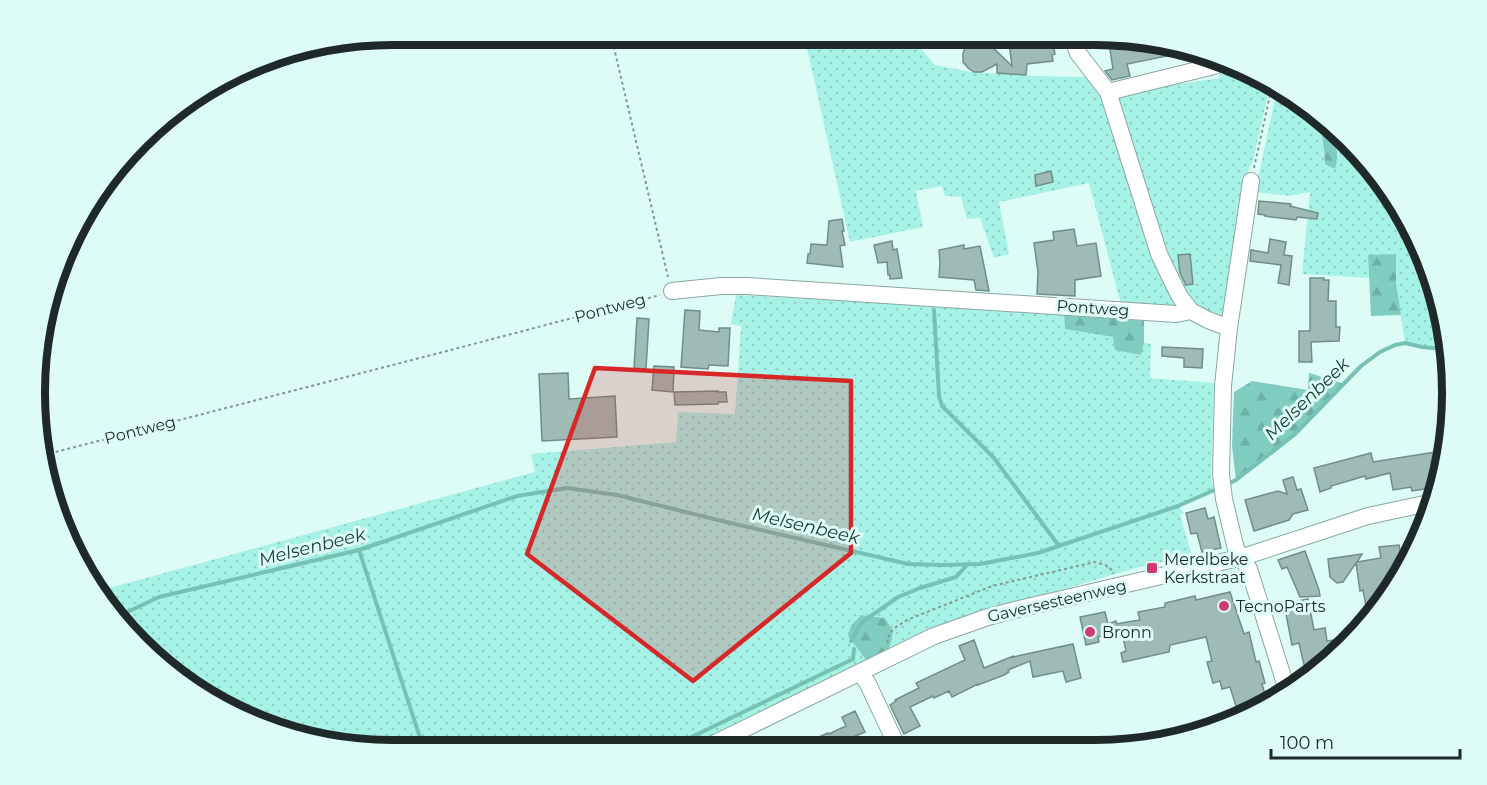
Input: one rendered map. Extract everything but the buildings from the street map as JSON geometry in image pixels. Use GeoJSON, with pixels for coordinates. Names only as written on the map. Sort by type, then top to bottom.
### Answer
{"type":"FeatureCollection","features":[{"type":"Feature","properties":{"kind":"street"},"geometry":{"type":"LineString","coordinates":[[1075,45],[1091,72],[1108,92],[1159,254],[1176,289],[1191,311]]}},
{"type":"Feature","properties":{"kind":"street"},"geometry":{"type":"LineString","coordinates":[[1108,92],[1214,66]]}},
{"type":"Feature","properties":{"kind":"street"},"geometry":{"type":"LineString","coordinates":[[1251,181],[1229,328],[1223,386],[1221,474],[1224,499],[1236,549],[1249,569],[1285,683]]}},
{"type":"Feature","properties":{"kind":"street","name":"Pontweg"},"geometry":{"type":"LineString","coordinates":[[672,291],[747,285],[1176,314],[1191,311],[1229,328]]}},
{"type":"Feature","properties":{"kind":"street","name":"Gaversesteenweg"},"geometry":{"type":"LineString","coordinates":[[720,740],[934,636],[988,617],[1243,557],[1368,516],[1424,503]]}},
{"type":"Feature","properties":{"kind":"street"},"geometry":{"type":"LineString","coordinates":[[860,672],[894,740]]}},
{"type":"Feature","properties":{"kind":"path"},"geometry":{"type":"LineString","coordinates":[[613,45],[672,291]]}},
{"type":"Feature","properties":{"kind":"path"},"geometry":{"type":"LineString","coordinates":[[1251,181],[1270,93]]}},
{"type":"Feature","properties":{"kind":"path","name":"Pontweg"},"geometry":{"type":"LineString","coordinates":[[51,453],[672,291]]}},
{"type":"Feature","properties":{"kind":"path"},"geometry":{"type":"LineString","coordinates":[[889,657],[887,639],[892,628],[992,586],[1095,562],[1108,566],[1124,585]]}},
{"type":"Feature","properties":{"kind":"highlighted area"},"geometry":{"type":"Polygon","coordinates":[[[595,368],[851,381],[851,553],[693,681],[527,554],[595,368]]]}},
{"type":"Feature","properties":{"kind":"shaded area"},"geometry":{"type":"Polygon","coordinates":[[[806,45],[918,45],[935,65],[971,72],[1090,77],[1102,95],[1179,309],[1122,308],[1089,183],[999,202],[1009,254],[994,258],[980,218],[967,219],[961,197],[945,196],[942,186],[916,191],[923,227],[850,242],[806,45]]]}},
{"type":"Feature","properties":{"kind":"shaded area"},"geometry":{"type":"Polygon","coordinates":[[[1218,68],[1268,92],[1253,161],[1245,178],[1224,317],[1192,306],[1169,267],[1116,98],[1125,92],[1220,78],[1218,68]]]}},
{"type":"Feature","properties":{"kind":"shaded area"},"geometry":{"type":"Polygon","coordinates":[[[1276,97],[1320,128],[1325,164],[1336,147],[1334,141],[1356,163],[1383,199],[1406,239],[1424,281],[1439,349],[1405,343],[1396,283],[1396,255],[1368,255],[1369,278],[1302,274],[1310,192],[1290,196],[1255,192],[1276,97]]]}},
{"type":"Feature","properties":{"kind":"shaded area"},"geometry":{"type":"Polygon","coordinates":[[[736,295],[1064,313],[1065,329],[1113,337],[1141,355],[1144,343],[1151,344],[1150,378],[1214,383],[1211,480],[1214,490],[1178,506],[1184,513],[1180,515],[1192,555],[1136,568],[987,611],[886,653],[893,631],[885,618],[861,615],[868,662],[710,740],[392,740],[347,737],[303,728],[260,714],[199,681],[163,654],[131,622],[106,589],[535,472],[531,454],[676,442],[678,412],[735,414],[741,326],[731,324],[736,295]]]}},
{"type":"Feature","properties":{"kind":"green space"},"geometry":{"type":"Polygon","coordinates":[[[1319,127],[1335,142],[1337,154],[1335,169],[1325,164],[1319,127]]]}},
{"type":"Feature","properties":{"kind":"green space"},"geometry":{"type":"Polygon","coordinates":[[[1396,254],[1396,283],[1401,315],[1371,316],[1368,255],[1396,254]]]}},
{"type":"Feature","properties":{"kind":"green space"},"geometry":{"type":"Polygon","coordinates":[[[1064,313],[1144,321],[1144,343],[1141,355],[1115,350],[1113,337],[1065,329],[1064,313]]]}},
{"type":"Feature","properties":{"kind":"green space"},"geometry":{"type":"Polygon","coordinates":[[[1309,373],[1345,384],[1294,435],[1236,480],[1232,446],[1234,392],[1252,381],[1308,390],[1309,373]]]}},
{"type":"Feature","properties":{"kind":"green space"},"geometry":{"type":"Polygon","coordinates":[[[861,615],[885,618],[893,631],[887,651],[868,662],[848,636],[851,626],[861,615]]]}},
{"type":"Feature","properties":{"kind":"waterway"},"geometry":{"type":"LineString","coordinates":[[934,310],[939,396],[942,406],[994,458],[1059,546]]}},
{"type":"Feature","properties":{"kind":"waterway","name":"Melsenbeek"},"geometry":{"type":"LineString","coordinates":[[1226,485],[1236,480],[1294,435],[1361,366],[1380,352],[1405,343],[1439,349]]}},
{"type":"Feature","properties":{"kind":"waterway","name":"Melsenbeek"},"geometry":{"type":"LineString","coordinates":[[124,613],[159,597],[359,550],[517,496],[567,488],[617,495],[908,564],[942,565],[980,564],[1038,553],[1178,506],[1219,488]]}},
{"type":"Feature","properties":{"kind":"waterway"},"geometry":{"type":"LineString","coordinates":[[359,550],[421,740]]}},
{"type":"Feature","properties":{"kind":"waterway"},"geometry":{"type":"LineString","coordinates":[[851,641],[861,623],[898,597],[956,577],[967,565]]}},
{"type":"Feature","properties":{"kind":"waterway"},"geometry":{"type":"LineString","coordinates":[[686,740],[853,659],[854,649]]}},
{"type":"Feature","properties":{"kind":"place","name":"Merelbeke Kerkstraat"},"geometry":{"type":"Point","coordinates":[1152,568]}},
{"type":"Feature","properties":{"kind":"place","name":"TecnoParts"},"geometry":{"type":"Point","coordinates":[1224,606]}},
{"type":"Feature","properties":{"kind":"place","name":"Bronn"},"geometry":{"type":"Point","coordinates":[1090,632]}}]}
